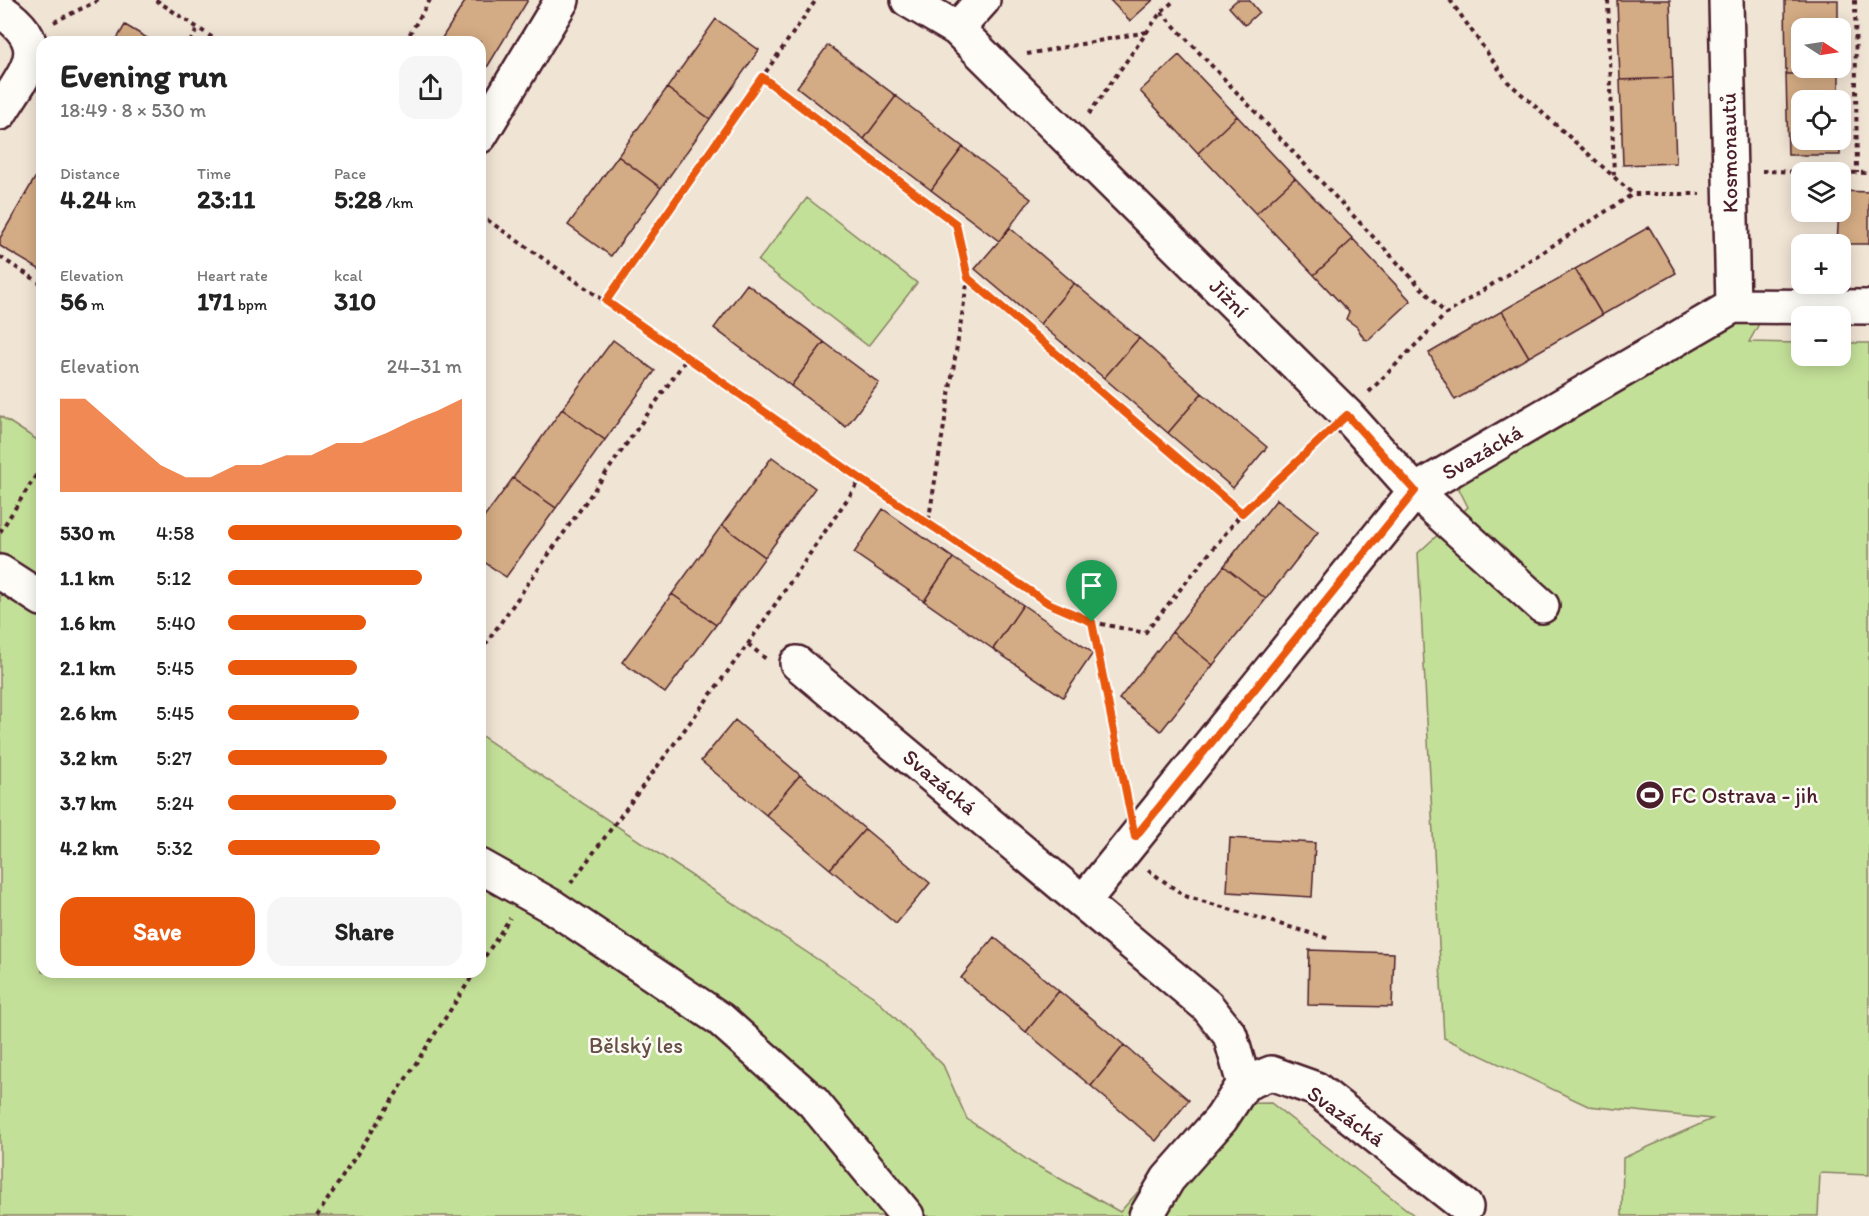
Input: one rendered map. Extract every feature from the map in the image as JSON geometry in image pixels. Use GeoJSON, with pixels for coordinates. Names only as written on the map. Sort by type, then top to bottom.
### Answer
{"type":"FeatureCollection","features":[{"type":"Feature","properties":{"kind":"street"},"geometry":{"type":"LineString","coordinates":[[486,126],[562,0]]}},
{"type":"Feature","properties":{"kind":"street","name":"Jižní"},"geometry":{"type":"LineString","coordinates":[[908,0],[957,29],[1347,415],[1415,491],[1542,606]]}},
{"type":"Feature","properties":{"kind":"street"},"geometry":{"type":"LineString","coordinates":[[957,29],[983,0]]}},
{"type":"Feature","properties":{"kind":"street","name":"Kosmonautů"},"geometry":{"type":"LineString","coordinates":[[1726,0],[1733,306]]}},
{"type":"Feature","properties":{"kind":"street"},"geometry":{"type":"LineString","coordinates":[[0,10],[18,22],[28,35],[31,50],[29,62],[0,113]]}},
{"type":"Feature","properties":{"kind":"street"},"geometry":{"type":"LineString","coordinates":[[1733,306],[1869,307]]}},
{"type":"Feature","properties":{"kind":"street","name":"Svazácká"},"geometry":{"type":"LineString","coordinates":[[1083,902],[1415,491],[1733,306]]}},
{"type":"Feature","properties":{"kind":"street"},"geometry":{"type":"LineString","coordinates":[[0,573],[36,595]]}},
{"type":"Feature","properties":{"kind":"street","name":"Svazácká"},"geometry":{"type":"LineString","coordinates":[[797,663],[1207,1006],[1230,1035],[1244,1084],[1271,1073],[1316,1089],[1466,1207]]}},
{"type":"Feature","properties":{"kind":"street"},"geometry":{"type":"LineString","coordinates":[[486,869],[540,899],[720,1019],[813,1102],[907,1216]]}},
{"type":"Feature","properties":{"kind":"street"},"geometry":{"type":"LineString","coordinates":[[1146,1216],[1168,1179],[1221,1119],[1244,1084]]}},
{"type":"Feature","properties":{"kind":"path"},"geometry":{"type":"LineString","coordinates":[[28,35],[99,0]]}},
{"type":"Feature","properties":{"kind":"path"},"geometry":{"type":"LineString","coordinates":[[156,0],[210,36]]}},
{"type":"Feature","properties":{"kind":"path"},"geometry":{"type":"LineString","coordinates":[[409,36],[430,0]]}},
{"type":"Feature","properties":{"kind":"path"},"geometry":{"type":"LineString","coordinates":[[606,301],[816,0]]}},
{"type":"Feature","properties":{"kind":"path"},"geometry":{"type":"LineString","coordinates":[[1070,141],[1161,12],[1175,0]]}},
{"type":"Feature","properties":{"kind":"path"},"geometry":{"type":"LineString","coordinates":[[1450,0],[1508,82],[1633,194]]}},
{"type":"Feature","properties":{"kind":"path"},"geometry":{"type":"LineString","coordinates":[[1608,0],[1614,177]]}},
{"type":"Feature","properties":{"kind":"path"},"geometry":{"type":"LineString","coordinates":[[1855,0],[1857,173]]}},
{"type":"Feature","properties":{"kind":"path"},"geometry":{"type":"LineString","coordinates":[[1161,12],[1446,314]]}},
{"type":"Feature","properties":{"kind":"path"},"geometry":{"type":"LineString","coordinates":[[193,36],[198,28]]}},
{"type":"Feature","properties":{"kind":"path"},"geometry":{"type":"LineString","coordinates":[[989,62],[1148,32]]}},
{"type":"Feature","properties":{"kind":"path"},"geometry":{"type":"LineString","coordinates":[[762,77],[956,224],[968,278],[928,524]]}},
{"type":"Feature","properties":{"kind":"path"},"geometry":{"type":"LineString","coordinates":[[486,219],[861,479],[1048,603],[1092,622],[1145,633],[1242,513],[1347,415],[1446,314],[1633,194],[1730,183],[1869,173]]}},
{"type":"Feature","properties":{"kind":"path"},"geometry":{"type":"LineString","coordinates":[[0,257],[36,280]]}},
{"type":"Feature","properties":{"kind":"path"},"geometry":{"type":"LineString","coordinates":[[968,278],[1242,513]]}},
{"type":"Feature","properties":{"kind":"path"},"geometry":{"type":"LineString","coordinates":[[486,643],[687,358]]}},
{"type":"Feature","properties":{"kind":"path"},"geometry":{"type":"LineString","coordinates":[[0,532],[36,475]]}},
{"type":"Feature","properties":{"kind":"path"},"geometry":{"type":"LineString","coordinates":[[486,958],[540,899],[748,644],[861,479]]}},
{"type":"Feature","properties":{"kind":"path"},"geometry":{"type":"LineString","coordinates":[[1092,622],[1129,844],[1185,896],[1330,939]]}},
{"type":"Feature","properties":{"kind":"path"},"geometry":{"type":"LineString","coordinates":[[317,1216],[471,978]]}},
{"type":"Feature","properties":{"kind":"green space"},"geometry":{"type":"Polygon","coordinates":[[[807,198],[917,283],[868,346],[758,261],[807,198]]]}},
{"type":"Feature","properties":{"kind":"green space","name":"FC Ostrava - jih"},"geometry":{"type":"Polygon","coordinates":[[[1747,318],[1760,322],[1749,342],[1791,343],[1791,366],[1851,366],[1851,343],[1869,343],[1869,1175],[1820,1173],[1818,1216],[1622,1216],[1623,1158],[1712,1119],[1588,1106],[1444,1038],[1418,553],[1468,507],[1459,489],[1463,479],[1723,326],[1747,318]]]}},
{"type":"Feature","properties":{"kind":"green space","name":"Bělský les"},"geometry":{"type":"Polygon","coordinates":[[[0,416],[36,439],[36,978],[486,978],[486,739],[874,997],[943,1065],[967,1119],[1032,1163],[1120,1212],[1216,1104],[1271,1103],[1415,1216],[0,1216],[0,416]]]}},
{"type":"Feature","properties":{"kind":"building"},"geometry":{"type":"Polygon","coordinates":[[[466,0],[528,0],[486,69],[486,36],[443,36],[466,0]]]}},
{"type":"Feature","properties":{"kind":"building"},"geometry":{"type":"Polygon","coordinates":[[[1110,0],[1153,0],[1130,21],[1110,0]]]}},
{"type":"Feature","properties":{"kind":"building"},"geometry":{"type":"Polygon","coordinates":[[[1237,0],[1249,0],[1259,12],[1245,25],[1229,7],[1237,0]]]}},
{"type":"Feature","properties":{"kind":"building"},"geometry":{"type":"Polygon","coordinates":[[[1617,0],[1670,0],[1673,78],[1620,80],[1617,0]]]}},
{"type":"Feature","properties":{"kind":"building"},"geometry":{"type":"Polygon","coordinates":[[[1785,0],[1838,0],[1838,18],[1791,18],[1791,74],[1786,74],[1785,0]]]}},
{"type":"Feature","properties":{"kind":"building"},"geometry":{"type":"Polygon","coordinates":[[[716,19],[759,50],[710,119],[667,88],[716,19]]]}},
{"type":"Feature","properties":{"kind":"building"},"geometry":{"type":"Polygon","coordinates":[[[125,25],[144,36],[119,36],[125,25]]]}},
{"type":"Feature","properties":{"kind":"building"},"geometry":{"type":"Polygon","coordinates":[[[828,45],[896,96],[864,139],[797,87],[828,45]]]}},
{"type":"Feature","properties":{"kind":"building"},"geometry":{"type":"Polygon","coordinates":[[[1179,55],[1237,116],[1198,153],[1140,91],[1179,55]]]}},
{"type":"Feature","properties":{"kind":"building"},"geometry":{"type":"Polygon","coordinates":[[[1786,74],[1791,74],[1791,78],[1839,78],[1839,90],[1791,90],[1791,150],[1840,150],[1840,155],[1788,155],[1786,74]]]}},
{"type":"Feature","properties":{"kind":"building"},"geometry":{"type":"Polygon","coordinates":[[[1673,78],[1676,163],[1623,165],[1620,80],[1673,78]]]}},
{"type":"Feature","properties":{"kind":"building"},"geometry":{"type":"Polygon","coordinates":[[[667,88],[710,119],[661,188],[618,156],[667,88]]]}},
{"type":"Feature","properties":{"kind":"building"},"geometry":{"type":"Polygon","coordinates":[[[896,96],[963,147],[931,190],[864,139],[896,96]]]}},
{"type":"Feature","properties":{"kind":"building"},"geometry":{"type":"Polygon","coordinates":[[[1237,116],[1295,178],[1256,214],[1198,153],[1237,116]]]}},
{"type":"Feature","properties":{"kind":"building"},"geometry":{"type":"Polygon","coordinates":[[[963,147],[1031,199],[999,241],[931,190],[963,147]]]}},
{"type":"Feature","properties":{"kind":"building"},"geometry":{"type":"Polygon","coordinates":[[[618,156],[661,188],[611,256],[568,225],[618,156]]]}},
{"type":"Feature","properties":{"kind":"building"},"geometry":{"type":"Polygon","coordinates":[[[36,176],[36,267],[0,246],[0,238],[36,176]]]}},
{"type":"Feature","properties":{"kind":"building"},"geometry":{"type":"Polygon","coordinates":[[[1295,178],[1353,239],[1314,275],[1256,214],[1295,178]]]}},
{"type":"Feature","properties":{"kind":"building"},"geometry":{"type":"Polygon","coordinates":[[[1851,191],[1869,192],[1869,244],[1851,244],[1851,234],[1838,234],[1838,222],[1851,222],[1851,191]]]}},
{"type":"Feature","properties":{"kind":"building"},"geometry":{"type":"Polygon","coordinates":[[[1649,227],[1676,273],[1602,315],[1575,269],[1649,227]]]}},
{"type":"Feature","properties":{"kind":"building"},"geometry":{"type":"Polygon","coordinates":[[[1010,228],[1074,283],[1040,324],[975,269],[1010,228]]]}},
{"type":"Feature","properties":{"kind":"building"},"geometry":{"type":"Polygon","coordinates":[[[1353,239],[1411,301],[1369,340],[1364,339],[1357,327],[1346,319],[1349,312],[1314,275],[1353,239]]]}},
{"type":"Feature","properties":{"kind":"building"},"geometry":{"type":"Polygon","coordinates":[[[1575,269],[1602,315],[1529,357],[1502,311],[1575,269]]]}},
{"type":"Feature","properties":{"kind":"building"},"geometry":{"type":"Polygon","coordinates":[[[1074,283],[1139,338],[1104,378],[1040,324],[1074,283]]]}},
{"type":"Feature","properties":{"kind":"building"},"geometry":{"type":"Polygon","coordinates":[[[747,284],[824,342],[791,386],[714,328],[747,284]]]}},
{"type":"Feature","properties":{"kind":"building"},"geometry":{"type":"Polygon","coordinates":[[[1502,311],[1529,357],[1455,400],[1429,353],[1502,311]]]}},
{"type":"Feature","properties":{"kind":"building"},"geometry":{"type":"Polygon","coordinates":[[[1139,338],[1202,393],[1168,433],[1104,378],[1139,338]]]}},
{"type":"Feature","properties":{"kind":"building"},"geometry":{"type":"Polygon","coordinates":[[[613,340],[655,371],[605,440],[562,409],[613,340]]]}},
{"type":"Feature","properties":{"kind":"building"},"geometry":{"type":"Polygon","coordinates":[[[824,342],[879,383],[846,427],[791,386],[824,342]]]}},
{"type":"Feature","properties":{"kind":"building"},"geometry":{"type":"Polygon","coordinates":[[[1202,393],[1267,447],[1233,488],[1168,433],[1202,393]]]}},
{"type":"Feature","properties":{"kind":"building"},"geometry":{"type":"Polygon","coordinates":[[[562,409],[605,440],[556,508],[513,478],[562,409]]]}},
{"type":"Feature","properties":{"kind":"building"},"geometry":{"type":"Polygon","coordinates":[[[772,457],[815,488],[765,557],[722,525],[772,457]]]}},
{"type":"Feature","properties":{"kind":"building"},"geometry":{"type":"Polygon","coordinates":[[[513,478],[556,508],[506,577],[486,563],[486,515],[513,478]]]}},
{"type":"Feature","properties":{"kind":"building"},"geometry":{"type":"Polygon","coordinates":[[[1277,499],[1318,532],[1266,599],[1224,566],[1277,499]]]}},
{"type":"Feature","properties":{"kind":"building"},"geometry":{"type":"Polygon","coordinates":[[[883,509],[953,558],[924,601],[854,553],[883,509]]]}},
{"type":"Feature","properties":{"kind":"building"},"geometry":{"type":"Polygon","coordinates":[[[722,525],[765,557],[716,625],[672,594],[722,525]]]}},
{"type":"Feature","properties":{"kind":"building"},"geometry":{"type":"Polygon","coordinates":[[[953,558],[1023,605],[993,649],[924,601],[953,558]]]}},
{"type":"Feature","properties":{"kind":"building"},"geometry":{"type":"Polygon","coordinates":[[[1224,566],[1266,599],[1213,665],[1172,632],[1224,566]]]}},
{"type":"Feature","properties":{"kind":"building"},"geometry":{"type":"Polygon","coordinates":[[[672,594],[716,625],[665,693],[622,662],[672,594]]]}},
{"type":"Feature","properties":{"kind":"building"},"geometry":{"type":"Polygon","coordinates":[[[1023,605],[1093,653],[1063,697],[993,649],[1023,605]]]}},
{"type":"Feature","properties":{"kind":"building"},"geometry":{"type":"Polygon","coordinates":[[[1172,632],[1213,665],[1161,731],[1119,699],[1172,632]]]}},
{"type":"Feature","properties":{"kind":"building"},"geometry":{"type":"Polygon","coordinates":[[[735,720],[800,775],[766,815],[701,761],[735,720]]]}},
{"type":"Feature","properties":{"kind":"building"},"geometry":{"type":"Polygon","coordinates":[[[800,775],[865,829],[830,869],[766,815],[800,775]]]}},
{"type":"Feature","properties":{"kind":"building"},"geometry":{"type":"Polygon","coordinates":[[[865,829],[930,883],[896,924],[830,869],[865,829]]]}},
{"type":"Feature","properties":{"kind":"building"},"geometry":{"type":"Polygon","coordinates":[[[1230,838],[1315,843],[1312,897],[1227,892],[1230,838]]]}},
{"type":"Feature","properties":{"kind":"building"},"geometry":{"type":"Polygon","coordinates":[[[994,937],[1059,991],[1026,1032],[961,978],[994,937]]]}},
{"type":"Feature","properties":{"kind":"building"},"geometry":{"type":"Polygon","coordinates":[[[1309,950],[1394,953],[1392,1007],[1308,1005],[1309,950]]]}},
{"type":"Feature","properties":{"kind":"building"},"geometry":{"type":"Polygon","coordinates":[[[1059,991],[1124,1045],[1091,1086],[1026,1032],[1059,991]]]}},
{"type":"Feature","properties":{"kind":"building"},"geometry":{"type":"Polygon","coordinates":[[[1124,1045],[1189,1100],[1156,1141],[1091,1086],[1124,1045]]]}},
{"type":"Feature","properties":{"kind":"place","name":"FC Ostrava - jih"},"geometry":{"type":"Point","coordinates":[1650,795]}},
{"type":"Feature","properties":{"kind":"route"},"geometry":{"type":"LineString","coordinates":[[762,77],[956,224],[968,278],[1242,513],[1347,415],[1415,491],[1135,837],[1092,622],[1048,603],[861,479],[606,301],[762,77]]}}]}
